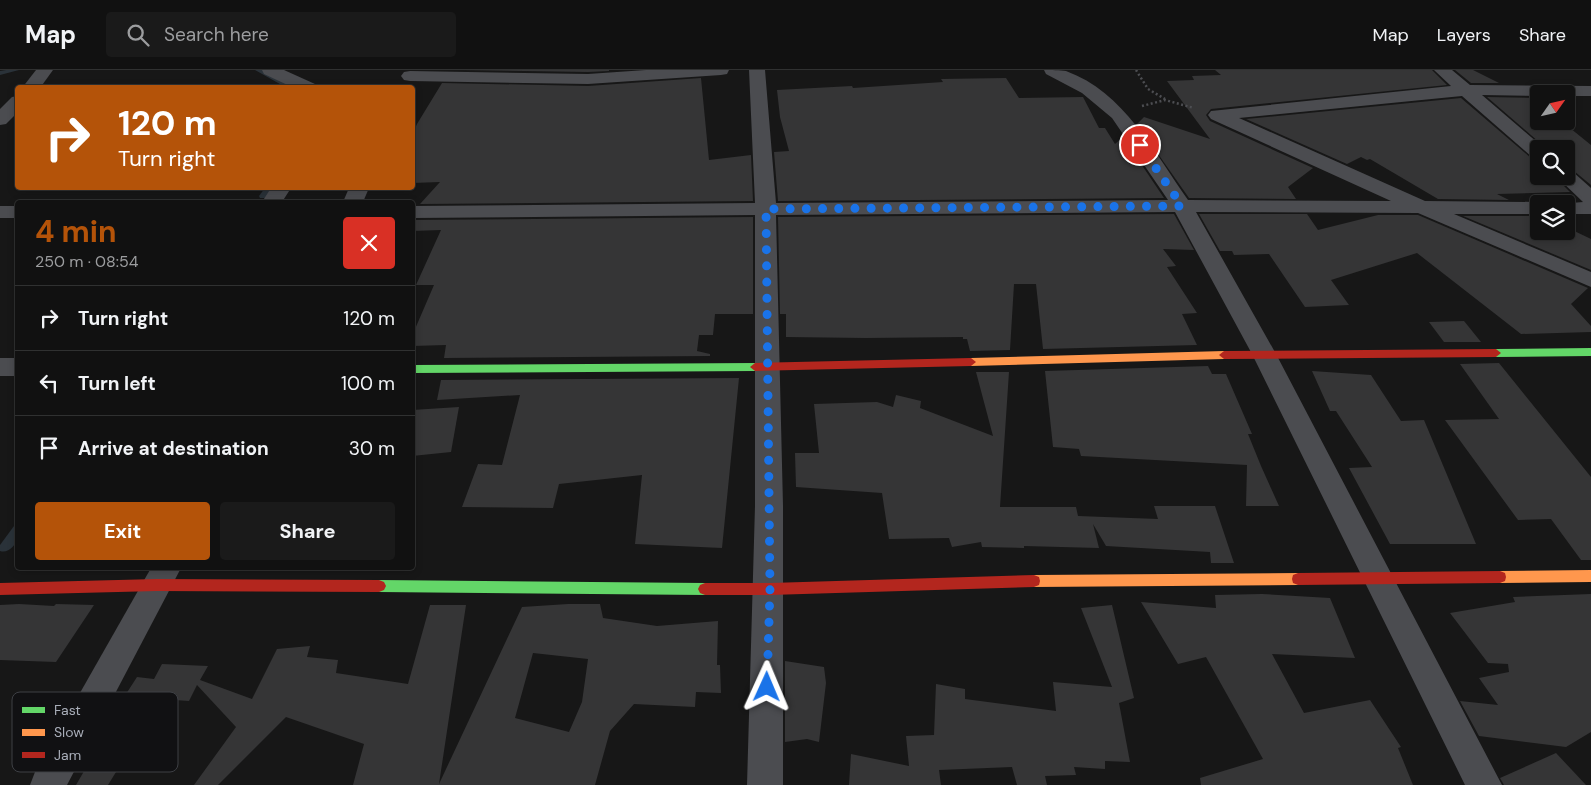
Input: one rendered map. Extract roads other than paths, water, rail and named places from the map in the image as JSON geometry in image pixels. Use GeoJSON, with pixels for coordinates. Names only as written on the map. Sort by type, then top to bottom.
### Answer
{"type":"FeatureCollection","features":[{"type":"Feature","properties":{"kind":"street"},"geometry":{"type":"LineString","coordinates":[[33,85],[46,70]]}},
{"type":"Feature","properties":{"kind":"street"},"geometry":{"type":"LineString","coordinates":[[270,70],[302,85]]}},
{"type":"Feature","properties":{"kind":"street"},"geometry":{"type":"LineString","coordinates":[[409,78],[578,79],[644,73],[721,70]]}},
{"type":"Feature","properties":{"kind":"street"},"geometry":{"type":"LineString","coordinates":[[757,70],[764,137],[768,367],[770,589],[765,785]]}},
{"type":"Feature","properties":{"kind":"street"},"geometry":{"type":"LineString","coordinates":[[1052,70],[1088,89],[1118,114],[1182,206],[1264,354],[1484,785]]}},
{"type":"Feature","properties":{"kind":"street"},"geometry":{"type":"LineString","coordinates":[[1442,70],[1530,145]]}},
{"type":"Feature","properties":{"kind":"street"},"geometry":{"type":"LineString","coordinates":[[1591,91],[1466,90],[1217,115],[1423,208],[1591,280]]}},
{"type":"Feature","properties":{"kind":"street"},"geometry":{"type":"LineString","coordinates":[[1575,184],[1591,198]]}},
{"type":"Feature","properties":{"kind":"street"},"geometry":{"type":"LineString","coordinates":[[415,212],[1182,206],[1530,208]]}},
{"type":"Feature","properties":{"kind":"street"},"geometry":{"type":"LineString","coordinates":[[1575,208],[1591,208]]}},
{"type":"Feature","properties":{"kind":"street"},"geometry":{"type":"LineString","coordinates":[[0,212],[15,212]]}},
{"type":"Feature","properties":{"kind":"street"},"geometry":{"type":"LineString","coordinates":[[415,369],[768,367],[1264,354],[1591,352]]}},
{"type":"Feature","properties":{"kind":"street"},"geometry":{"type":"LineString","coordinates":[[0,367],[15,367]]}},
{"type":"Feature","properties":{"kind":"street"},"geometry":{"type":"LineString","coordinates":[[0,589],[161,576],[770,589],[1063,580],[1591,576]]}},
{"type":"Feature","properties":{"kind":"street"},"geometry":{"type":"LineString","coordinates":[[98,692],[161,576]]}},
{"type":"Feature","properties":{"kind":"street"},"geometry":{"type":"LineString","coordinates":[[48,785],[55,772]]}},
{"type":"Feature","properties":{"kind":"waterway"},"geometry":{"type":"LineString","coordinates":[[0,73],[16,70]]}},
{"type":"Feature","properties":{"kind":"waterway"},"geometry":{"type":"LineString","coordinates":[[258,70],[287,85]]}},
{"type":"Feature","properties":{"kind":"waterway"},"geometry":{"type":"LineString","coordinates":[[263,196],[268,190]]}},
{"type":"Feature","properties":{"kind":"waterway"},"geometry":{"type":"LineString","coordinates":[[4,548],[15,533]]}}]}
